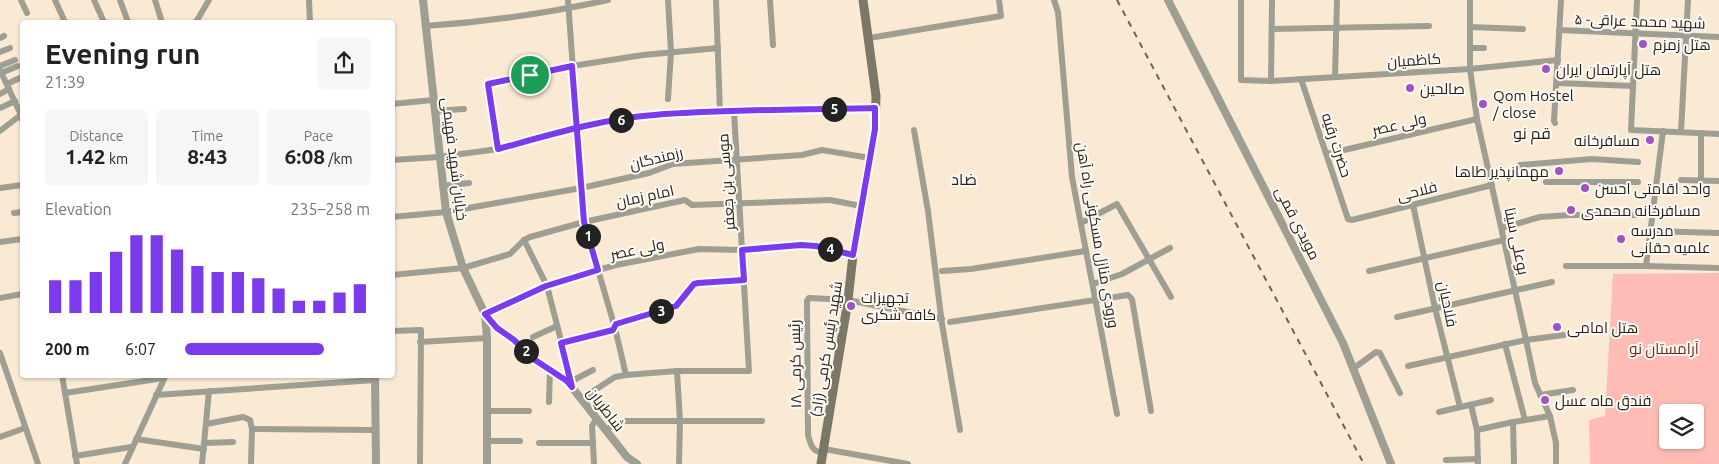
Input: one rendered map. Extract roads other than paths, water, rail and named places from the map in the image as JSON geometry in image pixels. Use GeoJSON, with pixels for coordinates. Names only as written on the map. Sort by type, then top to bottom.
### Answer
{"type":"FeatureCollection","features":[{"type":"Feature","properties":{"kind":"main road","name":"شهید رئیس کرمی (زاد)"},"geometry":{"type":"LineString","coordinates":[[821,464],[848,300],[853,255],[875,129],[876,96],[863,0]]}},
{"type":"Feature","properties":{"kind":"street"},"geometry":{"type":"LineString","coordinates":[[21,0],[27,13]]}},
{"type":"Feature","properties":{"kind":"street"},"geometry":{"type":"LineString","coordinates":[[55,0],[64,20]]}},
{"type":"Feature","properties":{"kind":"street"},"geometry":{"type":"LineString","coordinates":[[94,0],[103,20]]}},
{"type":"Feature","properties":{"kind":"street"},"geometry":{"type":"LineString","coordinates":[[120,0],[127,20]]}},
{"type":"Feature","properties":{"kind":"street"},"geometry":{"type":"LineString","coordinates":[[155,0],[161,20]]}},
{"type":"Feature","properties":{"kind":"street"},"geometry":{"type":"LineString","coordinates":[[201,0],[204,8]]}},
{"type":"Feature","properties":{"kind":"street"},"geometry":{"type":"LineString","coordinates":[[197,20],[209,0]]}},
{"type":"Feature","properties":{"kind":"street"},"geometry":{"type":"LineString","coordinates":[[309,0],[310,20]]}},
{"type":"Feature","properties":{"kind":"street","name":"خیابان شهید فهیمی"},"geometry":{"type":"LineString","coordinates":[[423,0],[446,212],[463,268],[485,314],[487,338],[487,464]]}},
{"type":"Feature","properties":{"kind":"street"},"geometry":{"type":"LineString","coordinates":[[568,0],[584,222],[615,328],[626,375]]}},
{"type":"Feature","properties":{"kind":"street"},"geometry":{"type":"LineString","coordinates":[[425,26],[472,23],[568,9],[608,0]]}},
{"type":"Feature","properties":{"kind":"street"},"geometry":{"type":"LineString","coordinates":[[668,0],[671,52],[668,99]]}},
{"type":"Feature","properties":{"kind":"street"},"geometry":{"type":"LineString","coordinates":[[716,0],[720,112]]}},
{"type":"Feature","properties":{"kind":"street"},"geometry":{"type":"LineString","coordinates":[[770,0],[773,45]]}},
{"type":"Feature","properties":{"kind":"street"},"geometry":{"type":"LineString","coordinates":[[869,38],[1001,16],[999,0]]}},
{"type":"Feature","properties":{"kind":"street","name":"ورودی منازل مسکونی راه آهن"},"geometry":{"type":"LineString","coordinates":[[1054,0],[1058,12],[1072,177],[1117,414]]}},
{"type":"Feature","properties":{"kind":"street","name":"مویدی قمی"},"geometry":{"type":"LineString","coordinates":[[1168,0],[1354,368],[1391,464]]}},
{"type":"Feature","properties":{"kind":"street","name":"کاظمیان"},"geometry":{"type":"LineString","coordinates":[[1241,0],[1241,80],[1272,81],[1470,69],[1558,60]]}},
{"type":"Feature","properties":{"kind":"street"},"geometry":{"type":"LineString","coordinates":[[1272,0],[1272,81]]}},
{"type":"Feature","properties":{"kind":"street"},"geometry":{"type":"LineString","coordinates":[[1334,77],[1337,0]]}},
{"type":"Feature","properties":{"kind":"street","name":"بوعلی سینا"},"geometry":{"type":"LineString","coordinates":[[1470,0],[1470,69],[1477,119],[1530,363],[1540,395],[1550,416],[1556,443],[1556,464]]}},
{"type":"Feature","properties":{"kind":"street"},"geometry":{"type":"LineString","coordinates":[[1555,124],[1561,0]]}},
{"type":"Feature","properties":{"kind":"street"},"geometry":{"type":"LineString","coordinates":[[1637,0],[1631,130],[1719,134]]}},
{"type":"Feature","properties":{"kind":"street"},"geometry":{"type":"LineString","coordinates":[[1681,132],[1688,0]]}},
{"type":"Feature","properties":{"kind":"street"},"geometry":{"type":"LineString","coordinates":[[1272,30],[1429,26]]}},
{"type":"Feature","properties":{"kind":"street"},"geometry":{"type":"LineString","coordinates":[[1470,27],[1523,29]]}},
{"type":"Feature","properties":{"kind":"street","name":"شهید محمد عراقی- ۵"},"geometry":{"type":"LineString","coordinates":[[1559,30],[1719,36]]}},
{"type":"Feature","properties":{"kind":"street"},"geometry":{"type":"LineString","coordinates":[[0,52],[10,48]]}},
{"type":"Feature","properties":{"kind":"street"},"geometry":{"type":"LineString","coordinates":[[498,149],[488,84],[572,66],[643,55],[718,48]]}},
{"type":"Feature","properties":{"kind":"street"},"geometry":{"type":"LineString","coordinates":[[1470,48],[1484,48]]}},
{"type":"Feature","properties":{"kind":"street"},"geometry":{"type":"LineString","coordinates":[[0,94],[3,77],[16,63]]}},
{"type":"Feature","properties":{"kind":"street"},"geometry":{"type":"LineString","coordinates":[[3,77],[20,77]]}},
{"type":"Feature","properties":{"kind":"street"},"geometry":{"type":"LineString","coordinates":[[3,77],[20,112]]}},
{"type":"Feature","properties":{"kind":"street","name":"حضرت رقیه"},"geometry":{"type":"LineString","coordinates":[[1302,79],[1348,219]]}},
{"type":"Feature","properties":{"kind":"street"},"geometry":{"type":"LineString","coordinates":[[1556,83],[1633,86]]}},
{"type":"Feature","properties":{"kind":"street"},"geometry":{"type":"LineString","coordinates":[[395,104],[433,100]]}},
{"type":"Feature","properties":{"kind":"street"},"geometry":{"type":"LineString","coordinates":[[0,108],[15,101]]}},
{"type":"Feature","properties":{"kind":"street"},"geometry":{"type":"LineString","coordinates":[[395,160],[439,157],[498,149],[577,127],[653,115],[875,108]]}},
{"type":"Feature","properties":{"kind":"street"},"geometry":{"type":"LineString","coordinates":[[434,112],[464,109]]}},
{"type":"Feature","properties":{"kind":"street","name":"موسی بن جعفر"},"geometry":{"type":"LineString","coordinates":[[678,371],[749,370],[734,111]]}},
{"type":"Feature","properties":{"kind":"street"},"geometry":{"type":"LineString","coordinates":[[0,131],[20,117]]}},
{"type":"Feature","properties":{"kind":"street","name":"ولی عصر"},"geometry":{"type":"LineString","coordinates":[[1327,154],[1477,119]]}},
{"type":"Feature","properties":{"kind":"street"},"geometry":{"type":"LineString","coordinates":[[914,130],[928,211],[942,319],[960,430]]}},
{"type":"Feature","properties":{"kind":"street"},"geometry":{"type":"LineString","coordinates":[[1646,266],[1663,131]]}},
{"type":"Feature","properties":{"kind":"street"},"geometry":{"type":"LineString","coordinates":[[1701,133],[1701,180]]}},
{"type":"Feature","properties":{"kind":"street","name":"رزمندگان"},"geometry":{"type":"LineString","coordinates":[[395,217],[446,212],[581,188],[649,173],[673,164],[737,158],[802,155],[822,150],[870,158]]}},
{"type":"Feature","properties":{"kind":"street"},"geometry":{"type":"LineString","coordinates":[[1518,167],[1520,165],[1538,163],[1592,159],[1638,162]]}},
{"type":"Feature","properties":{"kind":"street"},"geometry":{"type":"LineString","coordinates":[[1681,180],[1719,181]]}},
{"type":"Feature","properties":{"kind":"street"},"geometry":{"type":"LineString","coordinates":[[1546,182],[1638,182]]}},
{"type":"Feature","properties":{"kind":"street"},"geometry":{"type":"LineString","coordinates":[[442,186],[469,183]]}},
{"type":"Feature","properties":{"kind":"street"},"geometry":{"type":"LineString","coordinates":[[0,188],[20,185]]}},
{"type":"Feature","properties":{"kind":"street","name":"فلاحی"},"geometry":{"type":"LineString","coordinates":[[1348,219],[1352,220],[1492,185]]}},
{"type":"Feature","properties":{"kind":"street","name":"امام زمان"},"geometry":{"type":"LineString","coordinates":[[524,240],[584,222],[685,200],[692,205],[830,200],[861,206]]}},
{"type":"Feature","properties":{"kind":"street"},"geometry":{"type":"LineString","coordinates":[[1081,223],[1117,204],[1171,298]]}},
{"type":"Feature","properties":{"kind":"street","name":"فلاحیان"},"geometry":{"type":"LineString","coordinates":[[1413,205],[1434,308],[1460,407]]}},
{"type":"Feature","properties":{"kind":"street"},"geometry":{"type":"LineString","coordinates":[[14,213],[20,212]]}},
{"type":"Feature","properties":{"kind":"street"},"geometry":{"type":"LineString","coordinates":[[1502,228],[1540,217],[1652,215]]}},
{"type":"Feature","properties":{"kind":"street"},"geometry":{"type":"LineString","coordinates":[[1650,231],[1719,233]]}},
{"type":"Feature","properties":{"kind":"street"},"geometry":{"type":"LineString","coordinates":[[0,242],[20,239]]}},
{"type":"Feature","properties":{"kind":"street"},"geometry":{"type":"LineString","coordinates":[[395,275],[463,268],[510,254],[524,240],[546,286],[572,384],[593,370]]}},
{"type":"Feature","properties":{"kind":"street"},"geometry":{"type":"LineString","coordinates":[[1369,271],[1504,240]]}},
{"type":"Feature","properties":{"kind":"street","name":"ولی عصر"},"geometry":{"type":"LineString","coordinates":[[485,314],[546,286],[598,270],[699,249],[742,250],[801,245],[816,246],[853,255]]}},
{"type":"Feature","properties":{"kind":"street"},"geometry":{"type":"LineString","coordinates":[[1093,284],[1122,274],[1170,248]]}},
{"type":"Feature","properties":{"kind":"street"},"geometry":{"type":"LineString","coordinates":[[942,271],[971,269],[1086,251]]}},
{"type":"Feature","properties":{"kind":"street"},"geometry":{"type":"LineString","coordinates":[[1566,266],[1719,268]]}},
{"type":"Feature","properties":{"kind":"street"},"geometry":{"type":"LineString","coordinates":[[561,343],[613,330],[616,324],[676,306],[694,284],[744,280]]}},
{"type":"Feature","properties":{"kind":"street"},"geometry":{"type":"LineString","coordinates":[[1396,317],[1552,282]]}},
{"type":"Feature","properties":{"kind":"street"},"geometry":{"type":"LineString","coordinates":[[0,298],[20,294]]}},
{"type":"Feature","properties":{"kind":"street"},"geometry":{"type":"LineString","coordinates":[[950,322],[1128,295],[1132,299],[1151,411]]}},
{"type":"Feature","properties":{"kind":"street","name":"رئیس کرمی ۱۸"},"geometry":{"type":"LineString","coordinates":[[823,451],[816,451],[812,448],[808,436],[807,300],[808,298],[848,300]]}},
{"type":"Feature","properties":{"kind":"street"},"geometry":{"type":"LineString","coordinates":[[848,300],[942,319]]}},
{"type":"Feature","properties":{"kind":"street","name":"شاطریان"},"geometry":{"type":"LineString","coordinates":[[485,314],[497,328],[514,340],[535,360],[572,384],[596,419],[627,456],[637,464]]}},
{"type":"Feature","properties":{"kind":"street"},"geometry":{"type":"LineString","coordinates":[[533,337],[556,326]]}},
{"type":"Feature","properties":{"kind":"street"},"geometry":{"type":"LineString","coordinates":[[395,331],[421,330],[420,464]]}},
{"type":"Feature","properties":{"kind":"street"},"geometry":{"type":"LineString","coordinates":[[1408,366],[1505,344],[1564,335]]}},
{"type":"Feature","properties":{"kind":"street"},"geometry":{"type":"LineString","coordinates":[[420,342],[487,338]]}},
{"type":"Feature","properties":{"kind":"street"},"geometry":{"type":"LineString","coordinates":[[1505,344],[1525,420]]}},
{"type":"Feature","properties":{"kind":"street"},"geometry":{"type":"LineString","coordinates":[[1354,368],[1376,352],[1380,353],[1400,393]]}},
{"type":"Feature","properties":{"kind":"street"},"geometry":{"type":"LineString","coordinates":[[0,353],[3,374],[38,464]]}},
{"type":"Feature","properties":{"kind":"street"},"geometry":{"type":"LineString","coordinates":[[548,402],[550,369]]}},
{"type":"Feature","properties":{"kind":"street"},"geometry":{"type":"LineString","coordinates":[[581,399],[615,377],[678,371],[679,464]]}},
{"type":"Feature","properties":{"kind":"street"},"geometry":{"type":"LineString","coordinates":[[62,378],[77,464]]}},
{"type":"Feature","properties":{"kind":"street"},"geometry":{"type":"LineString","coordinates":[[65,393],[159,378]]}},
{"type":"Feature","properties":{"kind":"street"},"geometry":{"type":"LineString","coordinates":[[125,464],[165,378]]}},
{"type":"Feature","properties":{"kind":"street"},"geometry":{"type":"LineString","coordinates":[[156,396],[375,378],[376,464]]}},
{"type":"Feature","properties":{"kind":"street"},"geometry":{"type":"LineString","coordinates":[[1540,395],[1573,390]]}},
{"type":"Feature","properties":{"kind":"street"},"geometry":{"type":"LineString","coordinates":[[202,464],[209,391]]}},
{"type":"Feature","properties":{"kind":"street"},"geometry":{"type":"LineString","coordinates":[[1439,412],[1491,400]]}},
{"type":"Feature","properties":{"kind":"street"},"geometry":{"type":"LineString","coordinates":[[1446,460],[1478,461],[1477,430],[1471,405]]}},
{"type":"Feature","properties":{"kind":"street"},"geometry":{"type":"LineString","coordinates":[[487,411],[529,411]]}},
{"type":"Feature","properties":{"kind":"street"},"geometry":{"type":"LineString","coordinates":[[1477,430],[1550,416]]}},
{"type":"Feature","properties":{"kind":"street"},"geometry":{"type":"LineString","coordinates":[[206,424],[243,417],[250,420],[252,429],[251,464]]}},
{"type":"Feature","properties":{"kind":"street"},"geometry":{"type":"LineString","coordinates":[[594,464],[592,426],[596,419]]}},
{"type":"Feature","properties":{"kind":"street"},"geometry":{"type":"LineString","coordinates":[[606,430],[624,421],[762,422]]}},
{"type":"Feature","properties":{"kind":"street"},"geometry":{"type":"LineString","coordinates":[[1513,422],[1514,464]]}},
{"type":"Feature","properties":{"kind":"street"},"geometry":{"type":"LineString","coordinates":[[0,437],[25,428]]}},
{"type":"Feature","properties":{"kind":"street"},"geometry":{"type":"LineString","coordinates":[[252,429],[376,430]]}},
{"type":"Feature","properties":{"kind":"street"},"geometry":{"type":"LineString","coordinates":[[136,439],[204,446],[233,442]]}},
{"type":"Feature","properties":{"kind":"street"},"geometry":{"type":"LineString","coordinates":[[487,441],[520,441]]}},
{"type":"Feature","properties":{"kind":"street"},"geometry":{"type":"LineString","coordinates":[[539,443],[593,443]]}},
{"type":"Feature","properties":{"kind":"street"},"geometry":{"type":"LineString","coordinates":[[75,456],[131,448]]}},
{"type":"Feature","properties":{"kind":"street"},"geometry":{"type":"LineString","coordinates":[[823,451],[908,464]]}},
{"type":"Feature","properties":{"kind":"railway"},"geometry":{"type":"LineString","coordinates":[[1117,0],[1364,464]]}},
{"type":"Feature","properties":{"kind":"place","name":"هتل زمزم"},"geometry":{"type":"Point","coordinates":[1643,44]}},
{"type":"Feature","properties":{"kind":"place","name":"هتل آپارتمان ایران"},"geometry":{"type":"Point","coordinates":[1546,69]}},
{"type":"Feature","properties":{"kind":"place","name":"صالحین"},"geometry":{"type":"Point","coordinates":[1410,88]}},
{"type":"Feature","properties":{"kind":"place","name":"Qom Hostel / close"},"geometry":{"type":"Point","coordinates":[1483,104]}},
{"type":"Feature","properties":{"kind":"place","name":"مسافرخانه"},"geometry":{"type":"Point","coordinates":[1650,140]}},
{"type":"Feature","properties":{"kind":"place","name":"مهمانپذیر طاها"},"geometry":{"type":"Point","coordinates":[1559,171]}},
{"type":"Feature","properties":{"kind":"place","name":"واحد اقامتی احسن"},"geometry":{"type":"Point","coordinates":[1585,188]}},
{"type":"Feature","properties":{"kind":"place","name":"مسافرخانه محمدی"},"geometry":{"type":"Point","coordinates":[1571,210]}},
{"type":"Feature","properties":{"kind":"place","name":"مدرسه علمیه حقانی"},"geometry":{"type":"Point","coordinates":[1621,239]}},
{"type":"Feature","properties":{"kind":"place","name":"تجهیزات کافه شکری"},"geometry":{"type":"Point","coordinates":[851,306]}},
{"type":"Feature","properties":{"kind":"place","name":"هتل امامی"},"geometry":{"type":"Point","coordinates":[1557,327]}},
{"type":"Feature","properties":{"kind":"place","name":"فندق ماه عسل"},"geometry":{"type":"Point","coordinates":[1545,400]}},
{"type":"Feature","properties":{"kind":"district","name":"قم نو"},"geometry":{"type":"Point","coordinates":[1532,133]}},
{"type":"Feature","properties":{"kind":"district","name":"ضاد"},"geometry":{"type":"Point","coordinates":[964,179]}},
{"type":"Feature","properties":{"kind":"park label","name":"آرامستان نو"},"geometry":{"type":"Point","coordinates":[1664,348]}}]}
